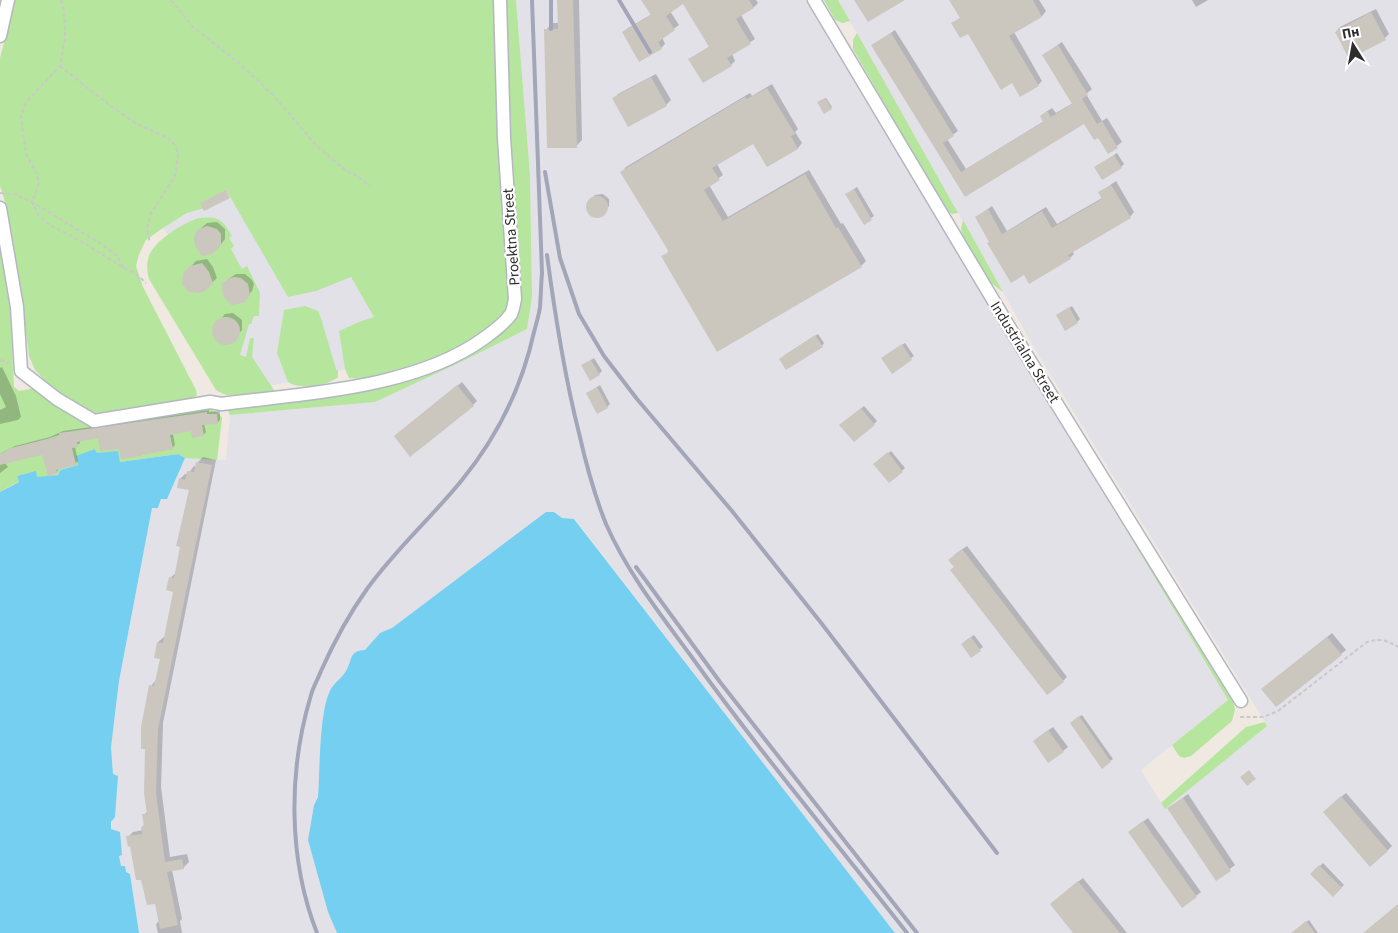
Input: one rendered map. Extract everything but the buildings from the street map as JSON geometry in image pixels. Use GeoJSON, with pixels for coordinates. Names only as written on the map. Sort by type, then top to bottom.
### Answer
{"type":"FeatureCollection","features":[{"type":"Feature","properties":{"kind":"street"},"geometry":{"type":"LineString","coordinates":[[0,36],[8,0]]}},
{"type":"Feature","properties":{"kind":"street","name":"Proektna Street"},"geometry":{"type":"LineString","coordinates":[[0,208],[17,308],[22,371],[58,399],[94,421],[210,402],[222,404],[374,383],[439,363],[468,349],[498,329],[511,313],[515,299],[504,138],[500,0]]}},
{"type":"Feature","properties":{"kind":"street","name":"Industrialna Street"},"geometry":{"type":"LineString","coordinates":[[814,0],[1016,338],[1240,701]]}},
{"type":"Feature","properties":{"kind":"path"},"geometry":{"type":"LineString","coordinates":[[32,202],[40,184],[37,174],[26,154],[21,117],[26,102],[60,66],[64,38],[62,0]]}},
{"type":"Feature","properties":{"kind":"path"},"geometry":{"type":"LineString","coordinates":[[171,0],[192,26],[240,64],[273,95],[316,145],[345,170],[359,177],[370,186]]}},
{"type":"Feature","properties":{"kind":"path"},"geometry":{"type":"LineString","coordinates":[[60,66],[137,124],[168,138],[175,145],[178,154],[176,176],[150,215],[147,228],[150,243]]}},
{"type":"Feature","properties":{"kind":"path"},"geometry":{"type":"LineString","coordinates":[[0,193],[15,194],[32,202],[103,245],[116,255],[124,268]]}},
{"type":"Feature","properties":{"kind":"path"},"geometry":{"type":"LineString","coordinates":[[32,202],[39,216],[48,224],[135,273],[146,283]]}},
{"type":"Feature","properties":{"kind":"path"},"geometry":{"type":"LineString","coordinates":[[1240,717],[1263,717],[1278,711],[1368,642],[1378,639],[1385,640],[1398,647]]}},
{"type":"Feature","properties":{"kind":"shaded area"},"geometry":{"type":"Polygon","coordinates":[[[516,0],[807,0],[1228,700],[1141,770],[1165,809],[1267,725],[1036,351],[838,0],[1398,0],[1398,933],[895,933],[575,519],[562,518],[546,512],[392,628],[380,633],[365,650],[353,655],[347,670],[331,690],[324,714],[318,797],[314,805],[308,840],[328,912],[337,933],[139,933],[130,874],[121,866],[111,829],[118,776],[113,775],[111,747],[119,681],[152,507],[158,508],[162,499],[167,499],[185,458],[226,460],[230,415],[375,402],[527,329],[532,297],[530,175],[516,0]]]}},
{"type":"Feature","properties":{"kind":"shaded area"},"geometry":{"type":"Polygon","coordinates":[[[226,190],[234,205],[462,344],[229,395],[170,238],[163,228],[226,190]]]}},
{"type":"Feature","properties":{"kind":"green space"},"geometry":{"type":"Polygon","coordinates":[[[13,0],[497,0],[511,299],[503,315],[477,339],[443,356],[425,363],[375,376],[349,378],[345,369],[339,331],[374,317],[351,277],[316,291],[288,297],[226,190],[211,206],[187,213],[146,240],[139,254],[136,266],[143,287],[197,395],[194,398],[95,414],[59,395],[35,370],[29,356],[23,309],[4,198],[0,186],[0,58],[13,0]]]}},
{"type":"Feature","properties":{"kind":"green space"},"geometry":{"type":"Polygon","coordinates":[[[504,0],[516,0],[530,175],[532,297],[527,329],[375,402],[230,415],[227,409],[375,390],[406,380],[514,316],[504,0]]]}},
{"type":"Feature","properties":{"kind":"green space"},"geometry":{"type":"Polygon","coordinates":[[[824,0],[838,0],[850,21],[843,23],[835,20],[824,0]]]}},
{"type":"Feature","properties":{"kind":"green space"},"geometry":{"type":"Polygon","coordinates":[[[857,33],[958,213],[952,214],[944,208],[853,49],[853,40],[857,33]]]}},
{"type":"Feature","properties":{"kind":"green space"},"geometry":{"type":"Polygon","coordinates":[[[199,218],[216,218],[222,222],[232,236],[229,238],[234,246],[231,249],[242,269],[247,266],[260,293],[259,316],[254,316],[251,324],[249,324],[240,355],[246,357],[250,338],[254,338],[252,357],[274,390],[272,392],[236,396],[216,390],[149,279],[147,268],[152,250],[163,238],[185,224],[199,218]]]}},
{"type":"Feature","properties":{"kind":"green space"},"geometry":{"type":"Polygon","coordinates":[[[963,220],[1003,292],[987,280],[963,237],[961,229],[963,220]]]}},
{"type":"Feature","properties":{"kind":"green space"},"geometry":{"type":"Polygon","coordinates":[[[0,249],[10,309],[14,387],[19,391],[35,388],[98,423],[196,409],[207,409],[217,412],[222,418],[217,460],[185,458],[178,454],[120,462],[97,453],[95,449],[78,465],[60,470],[58,475],[37,478],[35,472],[17,476],[19,482],[0,492],[0,249]]]}},
{"type":"Feature","properties":{"kind":"green space"},"geometry":{"type":"Polygon","coordinates":[[[305,306],[318,311],[338,371],[338,377],[321,385],[299,386],[288,382],[277,353],[284,310],[305,306]]]}},
{"type":"Feature","properties":{"kind":"green space"},"geometry":{"type":"Polygon","coordinates":[[[1116,513],[1232,698],[1235,709],[1232,721],[1191,756],[1184,758],[1179,756],[1172,745],[1228,700],[1116,513]]]}},
{"type":"Feature","properties":{"kind":"green space"},"geometry":{"type":"Polygon","coordinates":[[[1265,722],[1267,726],[1165,809],[1161,803],[1246,727],[1265,722]]]}},
{"type":"Feature","properties":{"kind":"water"},"geometry":{"type":"Polygon","coordinates":[[[95,449],[97,453],[118,451],[120,462],[178,454],[185,458],[167,499],[161,499],[158,508],[152,508],[119,681],[111,747],[113,774],[118,776],[115,817],[111,822],[111,829],[120,832],[122,855],[119,856],[121,866],[125,866],[126,872],[130,874],[139,933],[0,933],[0,492],[19,482],[17,476],[36,471],[37,477],[58,475],[60,470],[78,465],[76,456],[95,449]]]}},
{"type":"Feature","properties":{"kind":"water"},"geometry":{"type":"Polygon","coordinates":[[[546,512],[554,512],[562,518],[574,519],[895,933],[337,933],[328,912],[308,840],[314,805],[318,797],[324,711],[331,689],[343,676],[353,654],[365,650],[380,633],[392,628],[546,512]]]}},
{"type":"Feature","properties":{"kind":"railway"},"geometry":{"type":"LineString","coordinates":[[317,933],[307,905],[301,875],[294,815],[298,754],[303,724],[312,692],[337,639],[367,589],[389,561],[462,480],[475,464],[497,429],[507,411],[523,372],[539,313],[542,273],[532,0]]}},
{"type":"Feature","properties":{"kind":"railway"},"geometry":{"type":"LineString","coordinates":[[551,0],[551,29]]}},
{"type":"Feature","properties":{"kind":"railway"},"geometry":{"type":"LineString","coordinates":[[619,0],[650,52]]}},
{"type":"Feature","properties":{"kind":"railway"},"geometry":{"type":"LineString","coordinates":[[545,172],[560,258],[579,314],[604,356],[637,399],[732,511],[822,624],[997,853]]}},
{"type":"Feature","properties":{"kind":"railway"},"geometry":{"type":"LineString","coordinates":[[547,255],[560,344],[584,456],[594,490],[614,542],[645,592],[717,691],[770,761],[907,933]]}},
{"type":"Feature","properties":{"kind":"railway"},"geometry":{"type":"LineString","coordinates":[[636,567],[720,682],[917,933]]}}]}
